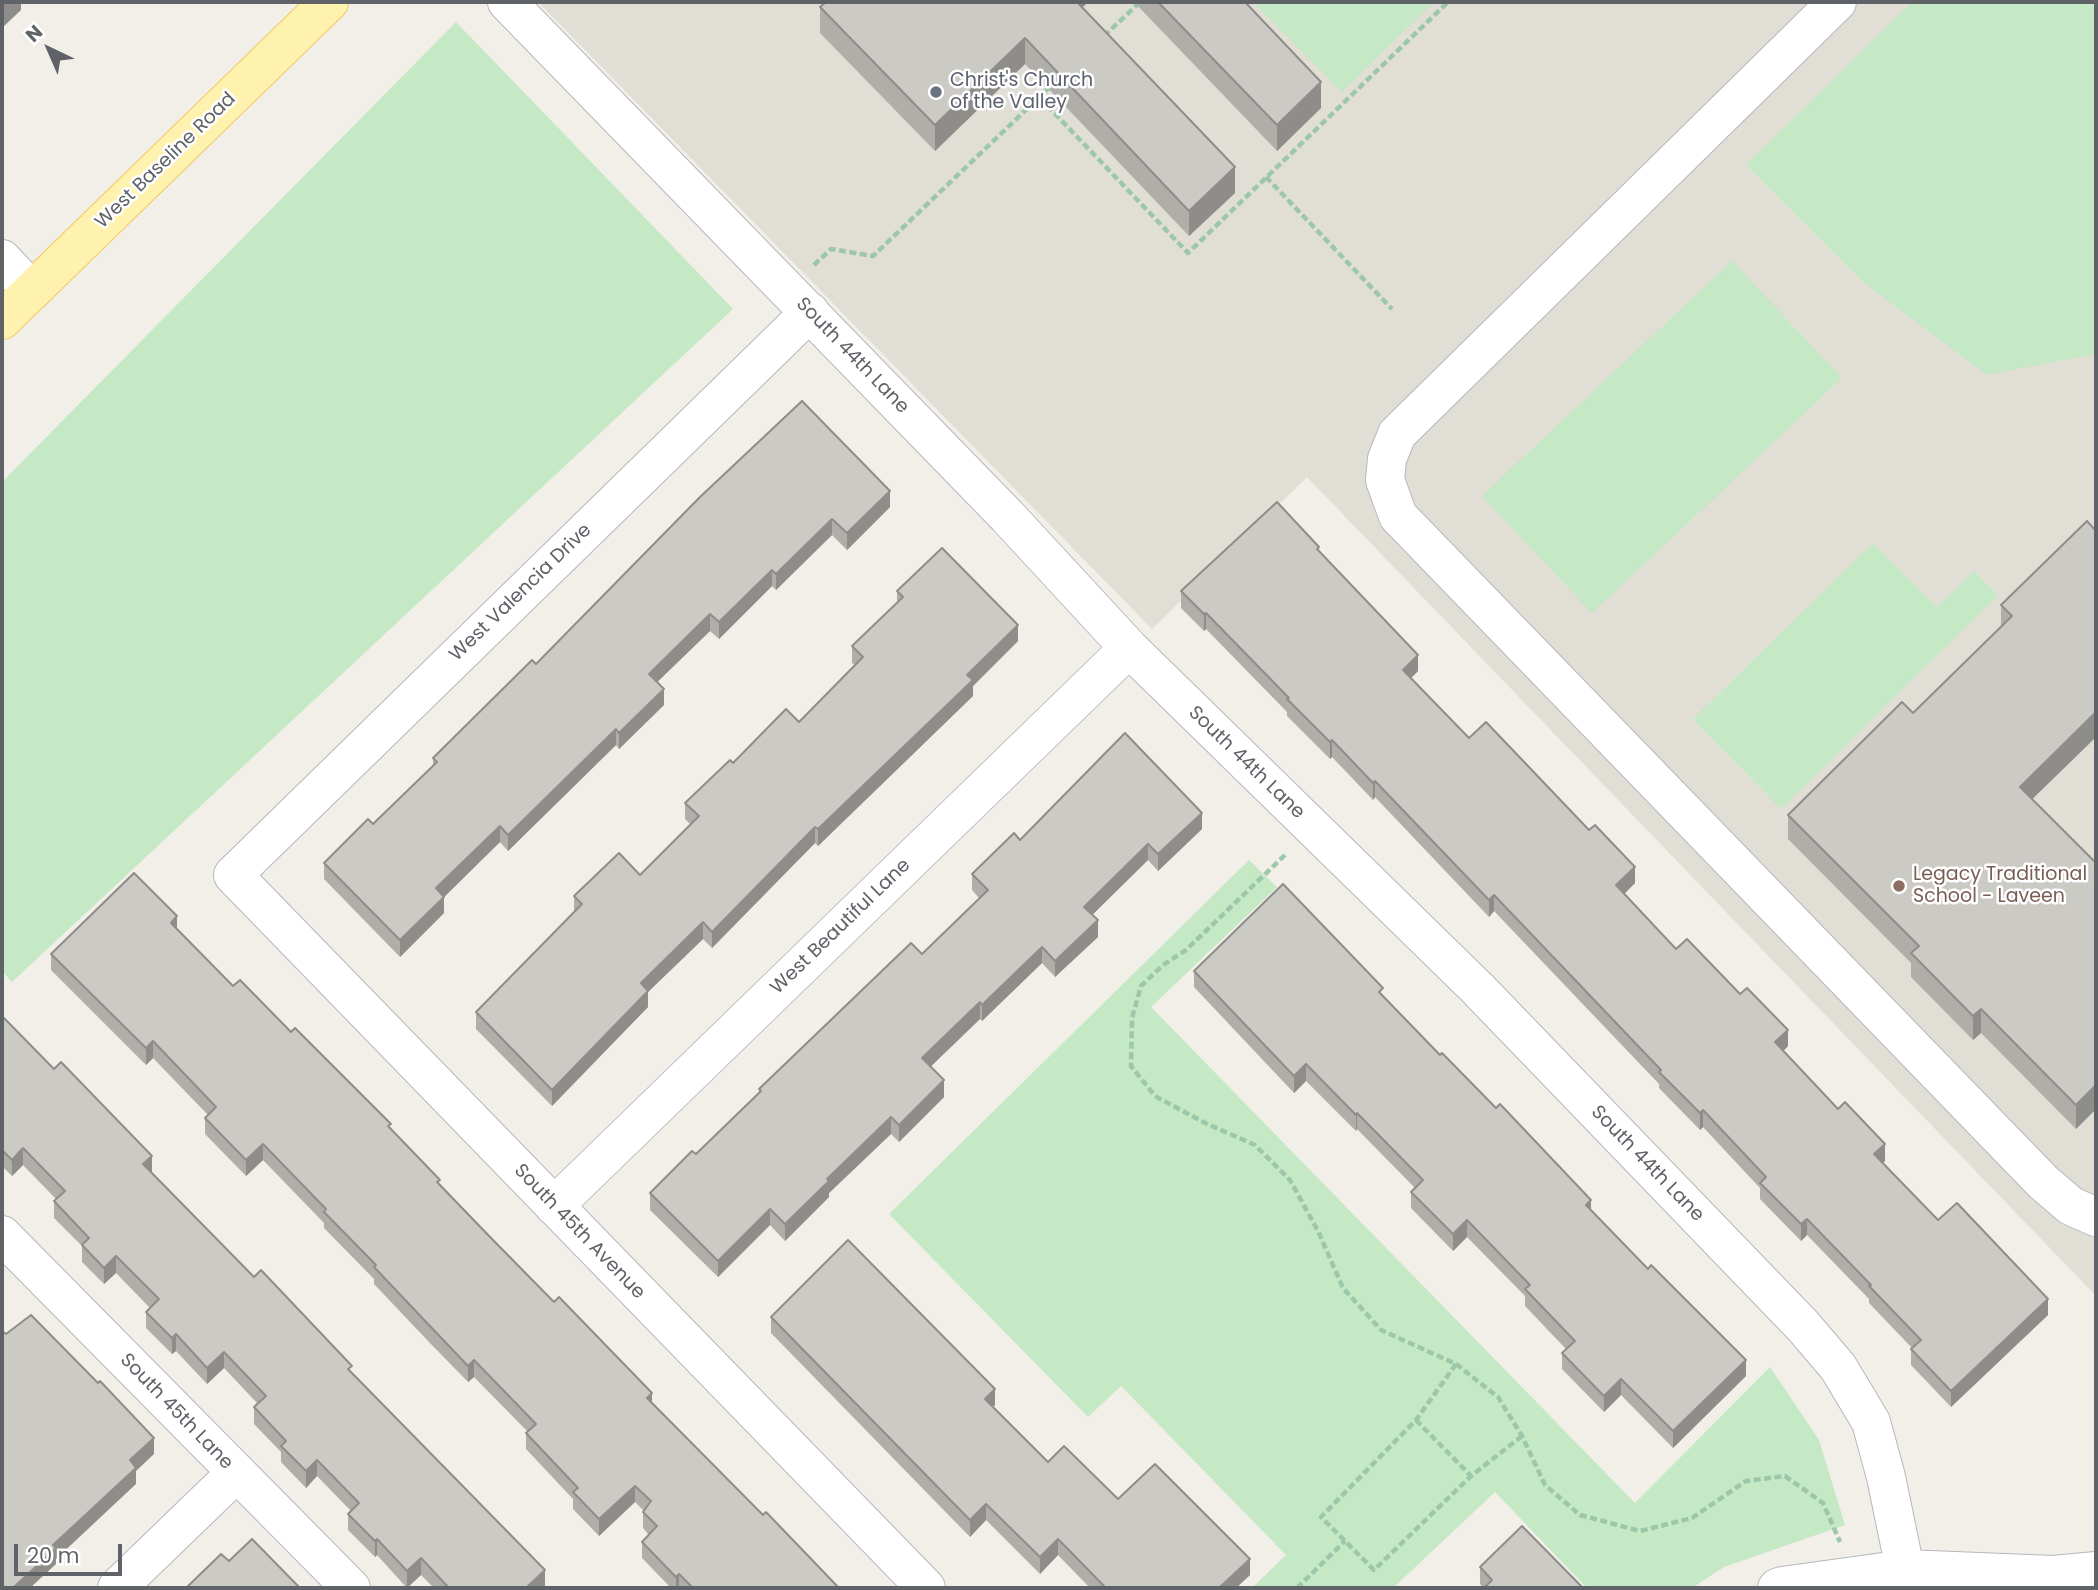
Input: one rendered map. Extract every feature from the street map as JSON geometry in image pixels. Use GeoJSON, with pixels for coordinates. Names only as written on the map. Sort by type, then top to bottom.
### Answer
{"type":"FeatureCollection","features":[{"type":"Feature","properties":{"kind":"main road","name":"West Baseline Road"},"geometry":{"type":"LineString","coordinates":[[2,320],[329,2]]}},
{"type":"Feature","properties":{"kind":"street","name":"South 44th Lane"},"geometry":{"type":"LineString","coordinates":[[508,2],[1009,517],[1129,648],[1478,989],[1803,1326],[1838,1367],[1871,1422],[1886,1477],[1905,1569]]}},
{"type":"Feature","properties":{"kind":"street"},"geometry":{"type":"LineString","coordinates":[[1837,2],[1396,433],[1387,459],[1385,480],[1398,516],[2043,1182],[2071,1206],[2096,1217]]}},
{"type":"Feature","properties":{"kind":"street"},"geometry":{"type":"LineString","coordinates":[[2,259],[32,291]]}},
{"type":"Feature","properties":{"kind":"street","name":"West Valencia Drive"},"geometry":{"type":"LineString","coordinates":[[233,875],[810,312]]}},
{"type":"Feature","properties":{"kind":"street","name":"West Beautiful Lane"},"geometry":{"type":"LineString","coordinates":[[554,1206],[1129,648]]}},
{"type":"Feature","properties":{"kind":"street","name":"South 45th Avenue"},"geometry":{"type":"LineString","coordinates":[[233,875],[926,1588]]}},
{"type":"Feature","properties":{"kind":"street","name":"South 45th Lane"},"geometry":{"type":"LineString","coordinates":[[7,1251],[351,1588]]}},
{"type":"Feature","properties":{"kind":"street"},"geometry":{"type":"LineString","coordinates":[[117,1588],[236,1474]]}},
{"type":"Feature","properties":{"kind":"street"},"geometry":{"type":"LineString","coordinates":[[1777,1588],[1905,1569],[2053,1575],[2096,1571]]}},
{"type":"Feature","properties":{"kind":"path"},"geometry":{"type":"LineString","coordinates":[[1100,40],[1140,2]]}},
{"type":"Feature","properties":{"kind":"path"},"geometry":{"type":"LineString","coordinates":[[1040,97],[1188,253],[1448,2]]}},
{"type":"Feature","properties":{"kind":"path"},"geometry":{"type":"LineString","coordinates":[[811,268],[831,249],[873,256],[1060,78]]}},
{"type":"Feature","properties":{"kind":"path"},"geometry":{"type":"LineString","coordinates":[[1266,177],[1392,309]]}},
{"type":"Feature","properties":{"kind":"path"},"geometry":{"type":"LineString","coordinates":[[1285,855],[1186,950],[1163,965],[1141,986],[1132,1018],[1131,1066],[1155,1096],[1205,1124],[1255,1145],[1290,1180],[1318,1231],[1343,1288],[1381,1330],[1456,1364],[1498,1397],[1522,1436],[1545,1485],[1580,1515],[1640,1531],[1692,1518],[1746,1481],[1785,1476],[1823,1503],[1840,1543]]}},
{"type":"Feature","properties":{"kind":"path"},"geometry":{"type":"LineString","coordinates":[[1456,1364],[1416,1420],[1321,1517],[1374,1570],[1471,1476],[1522,1436]]}},
{"type":"Feature","properties":{"kind":"path"},"geometry":{"type":"LineString","coordinates":[[1416,1420],[1471,1476]]}},
{"type":"Feature","properties":{"kind":"path"},"geometry":{"type":"LineString","coordinates":[[1297,1588],[1345,1541]]}},
{"type":"Feature","properties":{"kind":"shaded area"},"geometry":{"type":"Polygon","coordinates":[[[538,2],[2096,2],[2096,1296],[1307,477],[1152,629],[538,2]]]}},
{"type":"Feature","properties":{"kind":"green space"},"geometry":{"type":"Polygon","coordinates":[[[1253,2],[1434,2],[1342,92],[1253,2]]]}},
{"type":"Feature","properties":{"kind":"green space"},"geometry":{"type":"Polygon","coordinates":[[[1912,2],[2096,2],[2096,354],[1987,375],[1863,282],[1746,165],[1912,2]]]}},
{"type":"Feature","properties":{"kind":"green space"},"geometry":{"type":"Polygon","coordinates":[[[456,22],[733,309],[12,982],[2,971],[2,482],[456,22]]]}},
{"type":"Feature","properties":{"kind":"green space"},"geometry":{"type":"Polygon","coordinates":[[[1732,261],[1842,378],[1592,613],[1482,496],[1732,261]]]}},
{"type":"Feature","properties":{"kind":"green space"},"geometry":{"type":"Polygon","coordinates":[[[1873,543],[1937,607],[1974,571],[1998,595],[1781,809],[1693,719],[1873,543]]]}},
{"type":"Feature","properties":{"kind":"green space"},"geometry":{"type":"Polygon","coordinates":[[[1249,860],[1277,887],[1151,1007],[1635,1503],[1770,1367],[1819,1440],[1845,1525],[1724,1567],[1692,1588],[1587,1588],[1495,1492],[1393,1588],[1252,1588],[1286,1555],[1121,1386],[1088,1417],[889,1214],[1249,860]]]}},
{"type":"Feature","properties":{"kind":"building"},"geometry":{"type":"Polygon","coordinates":[[[826,2],[1077,2],[1235,167],[1189,211],[1025,38],[935,125],[820,7],[826,2]]]}},
{"type":"Feature","properties":{"kind":"building"},"geometry":{"type":"Polygon","coordinates":[[[1158,2],[1245,2],[1321,82],[1277,125],[1158,2]]]}},
{"type":"Feature","properties":{"kind":"building"},"geometry":{"type":"Polygon","coordinates":[[[802,401],[890,491],[847,533],[832,519],[776,574],[772,570],[719,622],[710,614],[649,674],[664,689],[619,733],[616,729],[508,835],[500,826],[436,888],[444,897],[400,940],[324,863],[368,819],[373,824],[437,762],[433,758],[532,660],[536,664],[700,497],[802,401]]]}},
{"type":"Feature","properties":{"kind":"building"},"geometry":{"type":"Polygon","coordinates":[[[1277,502],[1319,547],[1317,549],[1418,655],[1403,670],[1469,738],[1486,722],[1589,830],[1595,825],[1635,867],[1616,885],[1676,949],[1687,939],[1740,994],[1747,988],[1788,1030],[1775,1042],[1838,1109],[1845,1102],[1885,1144],[1874,1154],[1938,1220],[1957,1203],[2048,1299],[1951,1391],[1911,1349],[1921,1340],[1807,1219],[1801,1224],[1760,1183],[1766,1177],[1703,1110],[1700,1113],[1659,1072],[1661,1070],[1494,895],[1489,900],[1375,781],[1373,783],[1332,740],[1330,742],[1206,613],[1181,591],[1277,502]]]}},
{"type":"Feature","properties":{"kind":"building"},"geometry":{"type":"Polygon","coordinates":[[[2087,521],[2096,531],[2096,712],[2020,787],[2096,863],[2096,1085],[2076,1105],[1981,1009],[1973,1016],[1911,953],[1919,946],[1788,815],[1902,702],[1913,713],[2012,616],[2001,605],[2087,521]]]}},
{"type":"Feature","properties":{"kind":"building"},"geometry":{"type":"Polygon","coordinates":[[[942,548],[1018,625],[967,675],[973,680],[818,829],[815,827],[712,932],[703,922],[641,983],[648,991],[552,1090],[476,1012],[582,904],[574,896],[619,853],[640,875],[699,816],[685,803],[730,760],[733,763],[786,709],[799,722],[863,657],[852,646],[903,597],[897,591],[942,548]]]}},
{"type":"Feature","properties":{"kind":"building"},"geometry":{"type":"Polygon","coordinates":[[[1125,733],[1202,813],[1158,854],[1148,844],[1084,907],[1098,920],[1055,961],[1042,947],[922,1058],[944,1080],[899,1125],[891,1117],[785,1224],[770,1209],[718,1261],[650,1193],[692,1151],[696,1154],[761,1091],[759,1089],[911,943],[922,954],[988,890],[972,874],[1014,833],[1020,840],[1125,733]]]}},
{"type":"Feature","properties":{"kind":"building"},"geometry":{"type":"Polygon","coordinates":[[[134,873],[177,916],[171,923],[233,986],[240,980],[291,1032],[295,1028],[391,1124],[388,1126],[489,1236],[554,1302],[559,1297],[652,1393],[647,1398],[763,1515],[766,1512],[839,1588],[693,1588],[679,1574],[676,1577],[642,1542],[657,1526],[643,1512],[651,1501],[635,1486],[599,1519],[573,1492],[578,1488],[526,1433],[536,1424],[474,1360],[468,1366],[324,1212],[326,1209],[263,1144],[246,1160],[205,1118],[216,1107],[153,1041],[146,1048],[51,954],[134,873]]]}},
{"type":"Feature","properties":{"kind":"building"},"geometry":{"type":"Polygon","coordinates":[[[1283,884],[1383,988],[1379,992],[1440,1055],[1442,1053],[1496,1108],[1500,1104],[1591,1200],[1586,1205],[1648,1269],[1651,1265],[1746,1360],[1673,1431],[1621,1379],[1604,1396],[1562,1353],[1575,1341],[1525,1289],[1530,1285],[1467,1220],[1453,1234],[1411,1192],[1423,1180],[1306,1064],[1294,1076],[1194,971],[1283,884]]]}},
{"type":"Feature","properties":{"kind":"building"},"geometry":{"type":"Polygon","coordinates":[[[2,1016],[54,1069],[61,1062],[152,1156],[143,1164],[254,1277],[261,1270],[352,1366],[348,1369],[545,1570],[526,1588],[449,1588],[421,1558],[407,1571],[377,1539],[375,1541],[348,1514],[359,1503],[317,1460],[306,1471],[281,1446],[286,1441],[254,1407],[266,1396],[224,1352],[207,1368],[176,1334],[172,1338],[146,1312],[159,1299],[116,1256],[104,1268],[82,1245],[89,1238],[54,1201],[65,1191],[23,1148],[12,1160],[2,1150],[2,1016]]]}},
{"type":"Feature","properties":{"kind":"building"},"geometry":{"type":"Polygon","coordinates":[[[848,1240],[995,1389],[985,1399],[1048,1462],[1064,1446],[1118,1499],[1155,1464],[1250,1559],[1219,1588],[1106,1588],[1058,1539],[1040,1557],[986,1504],[970,1520],[771,1317],[848,1240]]]}},
{"type":"Feature","properties":{"kind":"building"},"geometry":{"type":"Polygon","coordinates":[[[31,1315],[98,1383],[100,1381],[154,1438],[130,1460],[136,1468],[53,1545],[56,1548],[13,1588],[2,1588],[2,1331],[6,1334],[31,1315]]]}},
{"type":"Feature","properties":{"kind":"building"},"geometry":{"type":"Polygon","coordinates":[[[1522,1526],[1583,1588],[1484,1588],[1492,1580],[1480,1567],[1522,1526]]]}},
{"type":"Feature","properties":{"kind":"building"},"geometry":{"type":"Polygon","coordinates":[[[252,1539],[300,1588],[186,1588],[221,1554],[229,1561],[252,1539]]]}},
{"type":"Feature","properties":{"kind":"place","name":"Christ's Church of the Valley"},"geometry":{"type":"Point","coordinates":[936,92]}},
{"type":"Feature","properties":{"kind":"place","name":"Legacy Traditional School - Laveen"},"geometry":{"type":"Point","coordinates":[1899,886]}}]}
